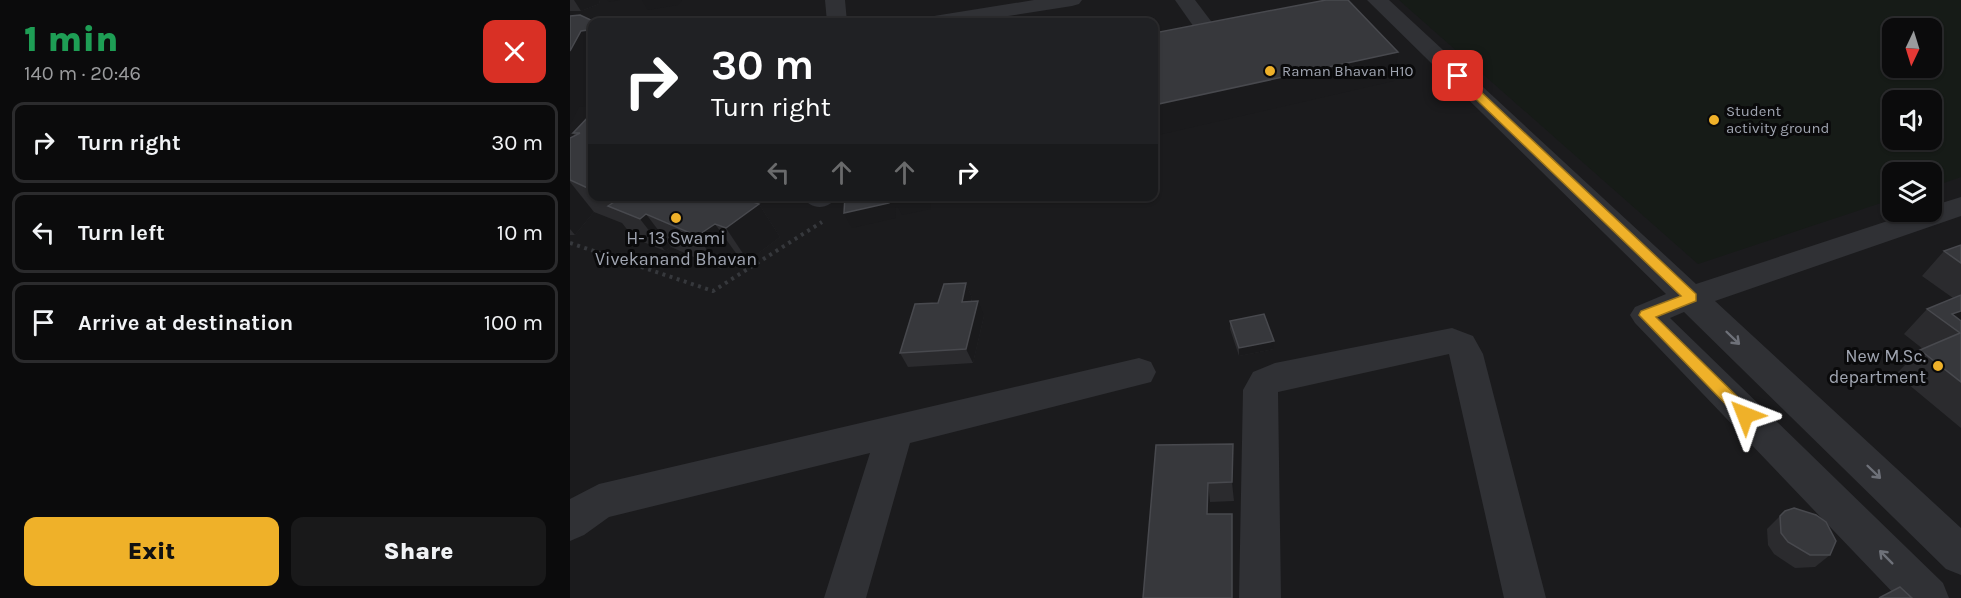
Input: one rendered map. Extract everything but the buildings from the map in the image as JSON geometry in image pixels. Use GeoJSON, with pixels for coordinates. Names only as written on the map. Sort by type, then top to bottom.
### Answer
{"type":"FeatureCollection","features":[{"type":"Feature","properties":{"kind":"street"},"geometry":{"type":"LineString","coordinates":[[835,0],[837,18]]}},
{"type":"Feature","properties":{"kind":"street"},"geometry":{"type":"LineString","coordinates":[[959,18],[1072,0]]}},
{"type":"Feature","properties":{"kind":"street"},"geometry":{"type":"LineString","coordinates":[[1185,0],[1218,45]]}},
{"type":"Feature","properties":{"kind":"street"},"geometry":{"type":"LineString","coordinates":[[1377,0],[1961,555]]}},
{"type":"Feature","properties":{"kind":"street"},"geometry":{"type":"LineString","coordinates":[[1928,598],[1646,315],[1691,297],[1961,206]]}},
{"type":"Feature","properties":{"kind":"street"},"geometry":{"type":"LineString","coordinates":[[1260,598],[1260,390],[1265,382],[1286,375],[1452,341],[1461,345],[1466,354],[1525,598]]}},
{"type":"Feature","properties":{"kind":"street"},"geometry":{"type":"LineString","coordinates":[[570,522],[599,502],[1139,372]]}},
{"type":"Feature","properties":{"kind":"street"},"geometry":{"type":"LineString","coordinates":[[845,598],[895,431]]}},
{"type":"Feature","properties":{"kind":"path"},"geometry":{"type":"LineString","coordinates":[[570,243],[713,291],[822,222],[832,208],[825,201]]}},
{"type":"Feature","properties":{"kind":"shaded area"},"geometry":{"type":"Polygon","coordinates":[[[570,0],[1961,0],[1961,598],[570,598],[570,0]]]}},
{"type":"Feature","properties":{"kind":"shaded area","name":"Student activity ground"},"geometry":{"type":"Polygon","coordinates":[[[1399,0],[1961,0],[1961,177],[1942,184],[1942,162],[1882,162],[1882,203],[1698,264],[1399,0]]]}},
{"type":"Feature","properties":{"kind":"place","name":"Raman Bhavan H10"},"geometry":{"type":"Point","coordinates":[1270,71]}},
{"type":"Feature","properties":{"kind":"place","name":"Student activity ground"},"geometry":{"type":"Point","coordinates":[1714,120]}},
{"type":"Feature","properties":{"kind":"place","name":"H- 13 Swami Vivekanand Bhavan"},"geometry":{"type":"Point","coordinates":[676,218]}},
{"type":"Feature","properties":{"kind":"place","name":"New M.Sc. department"},"geometry":{"type":"Point","coordinates":[1938,366]}},
{"type":"Feature","properties":{"kind":"route"},"geometry":{"type":"LineString","coordinates":[[1458,76],[1691,297],[1646,315],[1745,415]]}}]}
